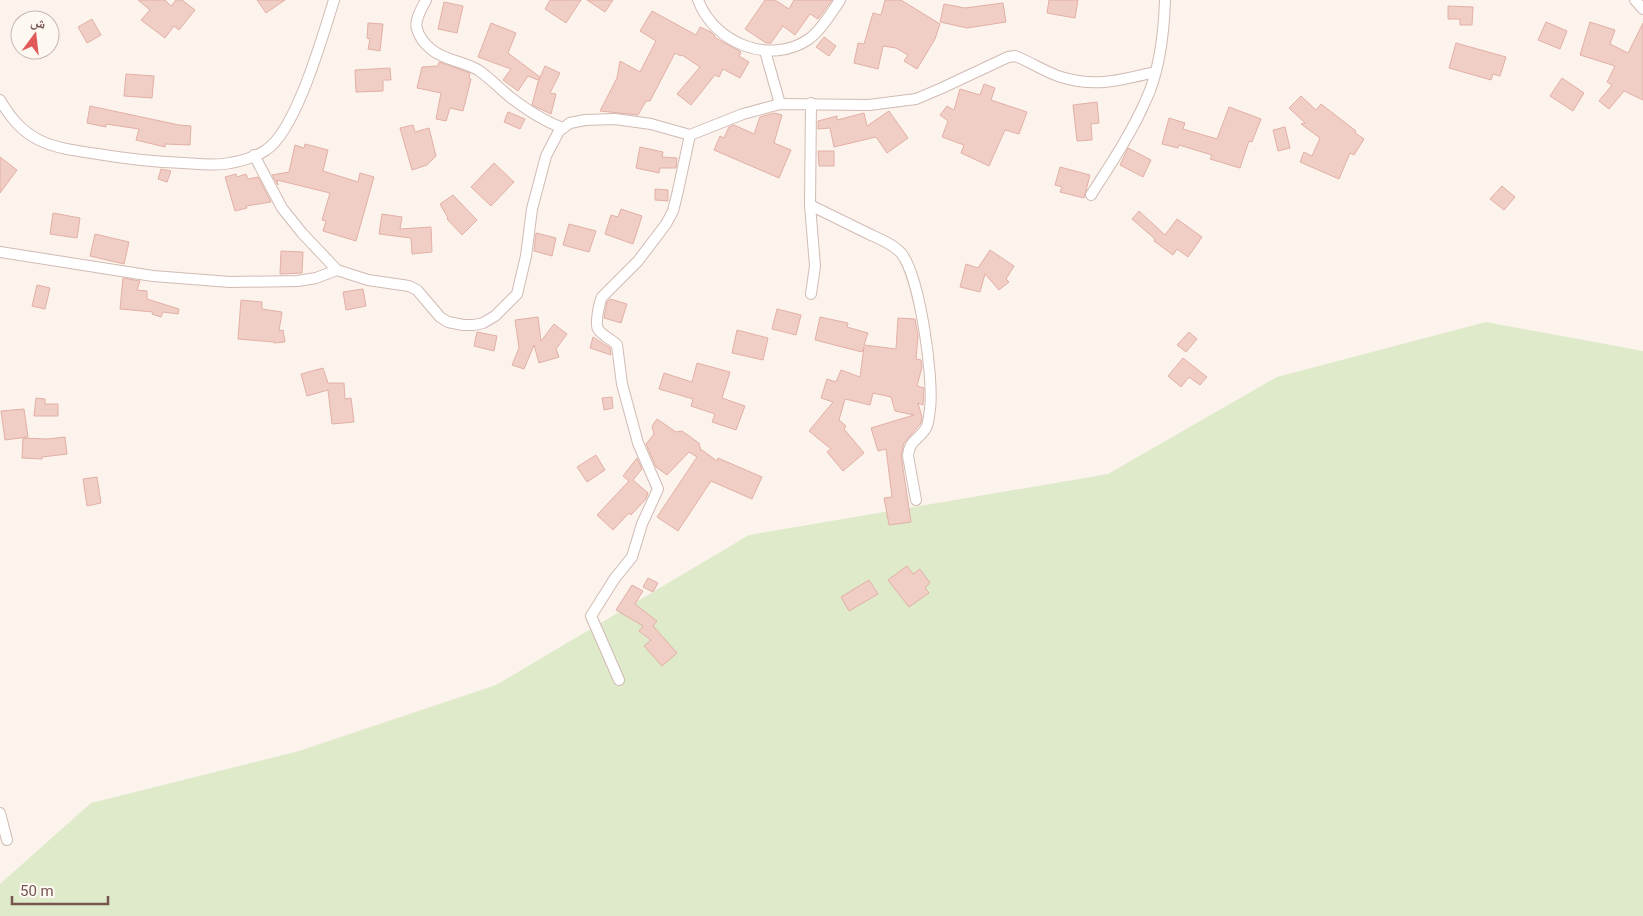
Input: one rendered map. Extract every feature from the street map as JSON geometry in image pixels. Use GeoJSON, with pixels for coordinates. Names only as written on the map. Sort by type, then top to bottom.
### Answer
{"type":"FeatureCollection","features":[{"type":"Feature","properties":{"kind":"street"},"geometry":{"type":"LineString","coordinates":[[0,100],[10,118],[25,132],[40,141],[64,150],[147,162],[228,163],[266,150],[279,137],[306,86],[334,0]]}},
{"type":"Feature","properties":{"kind":"street"},"geometry":{"type":"LineString","coordinates":[[426,0],[418,21],[417,30],[424,42],[432,50],[444,58],[468,64],[494,81],[508,95],[535,116],[562,128]]}},
{"type":"Feature","properties":{"kind":"street"},"geometry":{"type":"LineString","coordinates":[[698,0],[701,7],[722,34],[742,45],[765,51],[796,46],[810,38],[840,0]]}},
{"type":"Feature","properties":{"kind":"street"},"geometry":{"type":"LineString","coordinates":[[1091,195],[1118,153],[1146,101],[1155,72],[1165,19],[1165,0]]}},
{"type":"Feature","properties":{"kind":"street"},"geometry":{"type":"LineString","coordinates":[[1635,0],[1643,9]]}},
{"type":"Feature","properties":{"kind":"street"},"geometry":{"type":"LineString","coordinates":[[765,51],[780,104]]}},
{"type":"Feature","properties":{"kind":"street"},"geometry":{"type":"LineString","coordinates":[[254,155],[282,208],[337,270],[368,280],[409,286],[417,290],[440,317],[448,322],[474,325],[495,316],[517,294],[526,256],[532,210],[546,156],[555,136],[570,123],[585,120],[615,119],[651,124],[690,135],[743,114],[780,104],[869,105],[916,99],[1008,57],[1015,56],[1060,77],[1087,83],[1105,82],[1155,72]]}},
{"type":"Feature","properties":{"kind":"street"},"geometry":{"type":"LineString","coordinates":[[811,103],[810,205],[815,266],[811,294]]}},
{"type":"Feature","properties":{"kind":"street"},"geometry":{"type":"LineString","coordinates":[[0,121],[10,118]]}},
{"type":"Feature","properties":{"kind":"street"},"geometry":{"type":"LineString","coordinates":[[619,680],[591,616],[615,578],[632,556],[657,487],[638,443],[622,384],[617,345],[598,330],[597,324],[602,297],[638,261],[654,241],[673,211],[690,135]]}},
{"type":"Feature","properties":{"kind":"street"},"geometry":{"type":"LineString","coordinates":[[810,205],[895,247],[908,265],[918,296],[927,342],[931,384],[926,427],[910,445],[908,456],[916,500]]}},
{"type":"Feature","properties":{"kind":"street"},"geometry":{"type":"LineString","coordinates":[[0,252],[153,276],[230,282],[298,281],[316,278],[337,270]]}},
{"type":"Feature","properties":{"kind":"street"},"geometry":{"type":"LineString","coordinates":[[0,814],[7,840]]}},
{"type":"Feature","properties":{"kind":"green space"},"geometry":{"type":"Polygon","coordinates":[[[1486,322],[1643,351],[1643,916],[0,916],[0,884],[91,803],[299,751],[496,685],[749,535],[1108,474],[1277,377],[1486,322]]]}},
{"type":"Feature","properties":{"kind":"building"},"geometry":{"type":"Polygon","coordinates":[[[138,0],[165,0],[171,6],[176,0],[182,0],[195,10],[179,30],[174,26],[165,38],[141,20],[150,10],[138,0]]]}},
{"type":"Feature","properties":{"kind":"building"},"geometry":{"type":"Polygon","coordinates":[[[257,0],[285,0],[266,13],[257,0]]]}},
{"type":"Feature","properties":{"kind":"building"},"geometry":{"type":"Polygon","coordinates":[[[550,0],[581,0],[566,23],[545,9],[550,0]]]}},
{"type":"Feature","properties":{"kind":"building"},"geometry":{"type":"Polygon","coordinates":[[[587,0],[613,0],[605,12],[587,0]]]}},
{"type":"Feature","properties":{"kind":"building"},"geometry":{"type":"Polygon","coordinates":[[[765,0],[775,0],[789,9],[794,0],[832,0],[818,19],[810,14],[795,35],[783,26],[771,43],[766,43],[745,29],[765,0]]]}},
{"type":"Feature","properties":{"kind":"building"},"geometry":{"type":"Polygon","coordinates":[[[885,0],[901,0],[940,24],[935,39],[917,69],[904,61],[908,55],[896,48],[883,46],[878,69],[854,63],[858,43],[864,44],[873,13],[881,15],[885,0]]]}},
{"type":"Feature","properties":{"kind":"building"},"geometry":{"type":"Polygon","coordinates":[[[1049,0],[1078,0],[1075,18],[1047,13],[1049,0]]]}},
{"type":"Feature","properties":{"kind":"building"},"geometry":{"type":"Polygon","coordinates":[[[444,2],[463,6],[457,33],[438,29],[444,2]]]}},
{"type":"Feature","properties":{"kind":"building"},"geometry":{"type":"Polygon","coordinates":[[[1003,3],[1006,22],[967,28],[940,22],[944,4],[965,8],[1003,3]]]}},
{"type":"Feature","properties":{"kind":"building"},"geometry":{"type":"Polygon","coordinates":[[[1448,6],[1473,7],[1472,25],[1460,25],[1460,19],[1448,19],[1448,6]]]}},
{"type":"Feature","properties":{"kind":"building"},"geometry":{"type":"Polygon","coordinates":[[[652,11],[696,35],[700,27],[711,32],[714,37],[741,52],[739,56],[749,62],[740,78],[723,69],[719,77],[715,75],[691,105],[677,94],[700,67],[682,55],[675,53],[650,101],[646,101],[638,115],[600,111],[617,78],[620,61],[640,72],[656,41],[640,31],[652,11]]]}},
{"type":"Feature","properties":{"kind":"building"},"geometry":{"type":"Polygon","coordinates":[[[92,19],[101,35],[87,43],[78,27],[92,19]]]}},
{"type":"Feature","properties":{"kind":"building"},"geometry":{"type":"Polygon","coordinates":[[[1546,22],[1567,31],[1560,49],[1538,40],[1546,22]]]}},
{"type":"Feature","properties":{"kind":"building"},"geometry":{"type":"Polygon","coordinates":[[[1590,22],[1615,30],[1610,44],[1628,53],[1643,23],[1643,100],[1624,91],[1609,109],[1599,101],[1612,85],[1607,82],[1615,66],[1580,55],[1590,22]]]}},
{"type":"Feature","properties":{"kind":"building"},"geometry":{"type":"Polygon","coordinates":[[[368,23],[383,24],[380,51],[368,49],[370,39],[367,38],[368,23]]]}},
{"type":"Feature","properties":{"kind":"building"},"geometry":{"type":"Polygon","coordinates":[[[491,23],[516,33],[508,53],[540,77],[538,80],[528,76],[518,91],[503,80],[511,69],[478,57],[491,23]]]}},
{"type":"Feature","properties":{"kind":"building"},"geometry":{"type":"Polygon","coordinates":[[[824,37],[836,46],[829,56],[816,47],[824,37]]]}},
{"type":"Feature","properties":{"kind":"building"},"geometry":{"type":"Polygon","coordinates":[[[1456,43],[1506,57],[1500,76],[1493,74],[1491,80],[1449,68],[1456,43]]]}},
{"type":"Feature","properties":{"kind":"building"},"geometry":{"type":"Polygon","coordinates":[[[439,62],[470,73],[469,78],[471,79],[463,111],[450,108],[446,121],[436,119],[441,93],[417,88],[422,67],[438,66],[439,62]]]}},
{"type":"Feature","properties":{"kind":"building"},"geometry":{"type":"Polygon","coordinates":[[[545,66],[560,73],[550,93],[556,94],[551,114],[532,105],[538,82],[545,66]]]}},
{"type":"Feature","properties":{"kind":"building"},"geometry":{"type":"Polygon","coordinates":[[[390,68],[391,80],[383,80],[383,91],[356,92],[355,70],[390,68]]]}},
{"type":"Feature","properties":{"kind":"building"},"geometry":{"type":"Polygon","coordinates":[[[126,74],[154,76],[152,98],[124,96],[126,74]]]}},
{"type":"Feature","properties":{"kind":"building"},"geometry":{"type":"Polygon","coordinates":[[[1562,78],[1584,93],[1573,111],[1550,96],[1562,78]]]}},
{"type":"Feature","properties":{"kind":"building"},"geometry":{"type":"Polygon","coordinates":[[[984,84],[995,88],[991,100],[1027,112],[1019,134],[1005,130],[989,166],[961,153],[964,145],[942,137],[948,121],[940,115],[947,106],[954,110],[960,89],[980,95],[984,84]]]}},
{"type":"Feature","properties":{"kind":"building"},"geometry":{"type":"Polygon","coordinates":[[[1301,96],[1316,110],[1321,104],[1364,139],[1354,155],[1350,153],[1339,179],[1300,162],[1304,152],[1312,156],[1320,138],[1301,124],[1305,123],[1289,108],[1301,96]]]}},
{"type":"Feature","properties":{"kind":"building"},"geometry":{"type":"Polygon","coordinates":[[[1097,102],[1099,123],[1091,124],[1092,140],[1077,141],[1073,105],[1097,102]]]}},
{"type":"Feature","properties":{"kind":"building"},"geometry":{"type":"Polygon","coordinates":[[[90,106],[191,126],[190,145],[165,144],[165,147],[136,140],[139,129],[106,124],[106,127],[87,123],[90,106]]]}},
{"type":"Feature","properties":{"kind":"building"},"geometry":{"type":"Polygon","coordinates":[[[1229,107],[1261,119],[1252,142],[1249,141],[1240,168],[1210,159],[1212,155],[1179,145],[1178,148],[1162,144],[1169,118],[1185,123],[1183,129],[1217,139],[1229,107]]]}},
{"type":"Feature","properties":{"kind":"building"},"geometry":{"type":"Polygon","coordinates":[[[889,111],[908,138],[887,153],[876,137],[834,147],[830,128],[818,129],[818,121],[837,116],[837,120],[864,113],[867,126],[889,111]]]}},
{"type":"Feature","properties":{"kind":"building"},"geometry":{"type":"Polygon","coordinates":[[[508,112],[525,119],[520,129],[504,122],[508,112]]]}},
{"type":"Feature","properties":{"kind":"building"},"geometry":{"type":"Polygon","coordinates":[[[774,113],[782,115],[774,143],[791,150],[779,178],[714,150],[720,136],[724,138],[729,127],[734,125],[754,134],[760,117],[774,113]]]}},
{"type":"Feature","properties":{"kind":"building"},"geometry":{"type":"Polygon","coordinates":[[[413,125],[415,132],[429,128],[436,156],[427,165],[412,170],[400,128],[413,125]]]}},
{"type":"Feature","properties":{"kind":"building"},"geometry":{"type":"Polygon","coordinates":[[[1285,127],[1290,148],[1278,151],[1273,130],[1285,127]]]}},
{"type":"Feature","properties":{"kind":"building"},"geometry":{"type":"Polygon","coordinates":[[[305,144],[328,150],[323,171],[358,182],[360,173],[374,177],[356,241],[323,231],[326,221],[322,220],[330,193],[277,180],[278,185],[272,175],[289,172],[295,145],[304,148],[305,144]]]}},
{"type":"Feature","properties":{"kind":"building"},"geometry":{"type":"Polygon","coordinates":[[[640,147],[663,152],[662,157],[677,158],[676,168],[660,168],[659,173],[636,168],[640,147]]]}},
{"type":"Feature","properties":{"kind":"building"},"geometry":{"type":"Polygon","coordinates":[[[1128,148],[1151,160],[1143,177],[1120,165],[1128,148]]]}},
{"type":"Feature","properties":{"kind":"building"},"geometry":{"type":"Polygon","coordinates":[[[818,151],[834,151],[834,166],[819,166],[818,151]]]}},
{"type":"Feature","properties":{"kind":"building"},"geometry":{"type":"Polygon","coordinates":[[[0,157],[17,170],[0,193],[0,157]]]}},
{"type":"Feature","properties":{"kind":"building"},"geometry":{"type":"Polygon","coordinates":[[[494,163],[514,182],[491,206],[471,187],[494,163]]]}},
{"type":"Feature","properties":{"kind":"building"},"geometry":{"type":"Polygon","coordinates":[[[1060,167],[1090,175],[1084,198],[1060,192],[1062,187],[1055,185],[1060,167]]]}},
{"type":"Feature","properties":{"kind":"building"},"geometry":{"type":"Polygon","coordinates":[[[161,169],[171,171],[167,182],[158,179],[161,169]]]}},
{"type":"Feature","properties":{"kind":"building"},"geometry":{"type":"Polygon","coordinates":[[[236,174],[237,177],[246,174],[248,179],[258,177],[271,202],[246,206],[247,208],[235,211],[225,177],[236,174]]]}},
{"type":"Feature","properties":{"kind":"building"},"geometry":{"type":"Polygon","coordinates":[[[1502,186],[1515,197],[1504,210],[1490,199],[1502,186]]]}},
{"type":"Feature","properties":{"kind":"building"},"geometry":{"type":"Polygon","coordinates":[[[655,189],[668,190],[668,201],[655,200],[655,189]]]}},
{"type":"Feature","properties":{"kind":"building"},"geometry":{"type":"Polygon","coordinates":[[[453,195],[477,220],[462,235],[447,219],[440,204],[453,195]]]}},
{"type":"Feature","properties":{"kind":"building"},"geometry":{"type":"Polygon","coordinates":[[[621,209],[642,216],[633,244],[605,234],[611,215],[618,217],[621,209]]]}},
{"type":"Feature","properties":{"kind":"building"},"geometry":{"type":"Polygon","coordinates":[[[1139,211],[1165,235],[1177,219],[1202,237],[1188,257],[1177,249],[1173,255],[1154,241],[1155,239],[1132,219],[1139,211]]]}},
{"type":"Feature","properties":{"kind":"building"},"geometry":{"type":"Polygon","coordinates":[[[53,213],[80,218],[77,238],[50,234],[53,213]]]}},
{"type":"Feature","properties":{"kind":"building"},"geometry":{"type":"Polygon","coordinates":[[[382,214],[402,217],[400,229],[431,227],[432,252],[412,254],[411,238],[379,234],[382,214]]]}},
{"type":"Feature","properties":{"kind":"building"},"geometry":{"type":"Polygon","coordinates":[[[569,224],[596,231],[589,252],[563,245],[569,224]]]}},
{"type":"Feature","properties":{"kind":"building"},"geometry":{"type":"Polygon","coordinates":[[[536,233],[556,238],[552,256],[534,251],[536,233]]]}},
{"type":"Feature","properties":{"kind":"building"},"geometry":{"type":"Polygon","coordinates":[[[95,234],[129,242],[124,264],[90,256],[95,234]]]}},
{"type":"Feature","properties":{"kind":"building"},"geometry":{"type":"Polygon","coordinates":[[[990,250],[1014,266],[1006,279],[1009,282],[999,290],[985,274],[980,292],[960,287],[966,264],[978,268],[990,250]]]}},
{"type":"Feature","properties":{"kind":"building"},"geometry":{"type":"Polygon","coordinates":[[[281,251],[303,252],[302,273],[280,274],[281,251]]]}},
{"type":"Feature","properties":{"kind":"building"},"geometry":{"type":"Polygon","coordinates":[[[123,278],[140,281],[137,290],[147,291],[147,299],[179,309],[178,314],[163,312],[161,317],[152,314],[153,312],[120,309],[123,278]]]}},
{"type":"Feature","properties":{"kind":"building"},"geometry":{"type":"Polygon","coordinates":[[[37,285],[50,288],[45,309],[32,306],[37,285]]]}},
{"type":"Feature","properties":{"kind":"building"},"geometry":{"type":"Polygon","coordinates":[[[363,289],[366,306],[346,310],[343,292],[363,289]]]}},
{"type":"Feature","properties":{"kind":"building"},"geometry":{"type":"Polygon","coordinates":[[[610,299],[627,304],[621,323],[604,318],[607,302],[610,299]]]}},
{"type":"Feature","properties":{"kind":"building"},"geometry":{"type":"Polygon","coordinates":[[[241,300],[262,302],[262,309],[282,312],[279,331],[283,330],[285,342],[274,343],[238,339],[241,300]]]}},
{"type":"Feature","properties":{"kind":"building"},"geometry":{"type":"Polygon","coordinates":[[[777,309],[801,315],[796,335],[772,329],[777,309]]]}},
{"type":"Feature","properties":{"kind":"building"},"geometry":{"type":"Polygon","coordinates":[[[538,317],[541,341],[554,324],[567,334],[556,349],[559,357],[539,363],[534,345],[524,369],[512,365],[519,348],[515,320],[538,317]]]}},
{"type":"Feature","properties":{"kind":"building"},"geometry":{"type":"Polygon","coordinates":[[[820,317],[848,323],[847,327],[868,333],[864,345],[896,349],[898,318],[915,319],[918,335],[916,359],[921,360],[922,367],[917,386],[924,388],[923,405],[918,403],[922,417],[921,423],[904,443],[901,455],[911,522],[889,525],[884,498],[892,497],[886,449],[878,451],[871,428],[914,415],[895,411],[891,397],[873,393],[870,405],[845,399],[839,420],[846,426],[844,429],[864,453],[843,471],[827,452],[831,449],[809,431],[833,402],[821,398],[827,379],[836,382],[841,370],[860,377],[864,347],[862,352],[815,340],[820,317]]]}},
{"type":"Feature","properties":{"kind":"building"},"geometry":{"type":"Polygon","coordinates":[[[737,330],[768,338],[763,360],[732,353],[737,330]]]}},
{"type":"Feature","properties":{"kind":"building"},"geometry":{"type":"Polygon","coordinates":[[[477,332],[497,336],[494,351],[474,346],[477,332]]]}},
{"type":"Feature","properties":{"kind":"building"},"geometry":{"type":"Polygon","coordinates":[[[1189,332],[1197,339],[1186,352],[1177,345],[1189,332]]]}},
{"type":"Feature","properties":{"kind":"building"},"geometry":{"type":"Polygon","coordinates":[[[593,337],[610,348],[611,355],[590,348],[593,337]]]}},
{"type":"Feature","properties":{"kind":"building"},"geometry":{"type":"Polygon","coordinates":[[[1183,358],[1207,377],[1200,385],[1189,377],[1181,387],[1168,376],[1183,358]]]}},
{"type":"Feature","properties":{"kind":"building"},"geometry":{"type":"Polygon","coordinates":[[[697,363],[730,372],[722,398],[745,406],[736,430],[712,422],[715,414],[691,406],[693,399],[659,389],[664,373],[692,382],[697,363]]]}},
{"type":"Feature","properties":{"kind":"building"},"geometry":{"type":"Polygon","coordinates":[[[323,368],[328,383],[344,383],[345,399],[351,398],[354,422],[332,424],[328,390],[307,396],[301,374],[323,368]]]}},
{"type":"Feature","properties":{"kind":"building"},"geometry":{"type":"Polygon","coordinates":[[[612,397],[613,408],[604,410],[602,398],[612,397]]]}},
{"type":"Feature","properties":{"kind":"building"},"geometry":{"type":"Polygon","coordinates":[[[36,398],[45,399],[45,404],[58,404],[58,416],[34,416],[36,398]]]}},
{"type":"Feature","properties":{"kind":"building"},"geometry":{"type":"Polygon","coordinates":[[[24,409],[28,437],[5,440],[1,411],[24,409]]]}},
{"type":"Feature","properties":{"kind":"building"},"geometry":{"type":"Polygon","coordinates":[[[657,419],[676,432],[682,431],[699,443],[701,451],[717,461],[718,458],[762,477],[752,499],[711,481],[678,531],[657,517],[697,457],[689,452],[667,475],[656,467],[646,444],[654,434],[652,426],[657,419]]]}},
{"type":"Feature","properties":{"kind":"building"},"geometry":{"type":"Polygon","coordinates":[[[65,437],[67,454],[42,457],[42,459],[22,458],[23,438],[47,439],[65,437]]]}},
{"type":"Feature","properties":{"kind":"building"},"geometry":{"type":"Polygon","coordinates":[[[596,455],[605,470],[587,482],[577,467],[596,455]]]}},
{"type":"Feature","properties":{"kind":"building"},"geometry":{"type":"Polygon","coordinates":[[[637,458],[642,469],[633,480],[648,493],[646,499],[613,530],[597,515],[629,481],[623,476],[637,458]]]}},
{"type":"Feature","properties":{"kind":"building"},"geometry":{"type":"Polygon","coordinates":[[[97,477],[101,503],[87,506],[83,479],[97,477]]]}},
{"type":"Feature","properties":{"kind":"building"},"geometry":{"type":"Polygon","coordinates":[[[907,566],[913,574],[920,569],[930,583],[925,588],[929,593],[909,607],[888,580],[907,566]]]}},
{"type":"Feature","properties":{"kind":"building"},"geometry":{"type":"Polygon","coordinates":[[[648,578],[658,583],[653,592],[643,587],[648,578]]]}},
{"type":"Feature","properties":{"kind":"building"},"geometry":{"type":"Polygon","coordinates":[[[869,580],[878,594],[849,611],[841,597],[869,580]]]}},
{"type":"Feature","properties":{"kind":"building"},"geometry":{"type":"Polygon","coordinates":[[[632,585],[643,591],[635,604],[657,621],[653,626],[677,653],[662,666],[644,646],[651,640],[639,631],[643,626],[616,610],[632,585]]]}}]}
